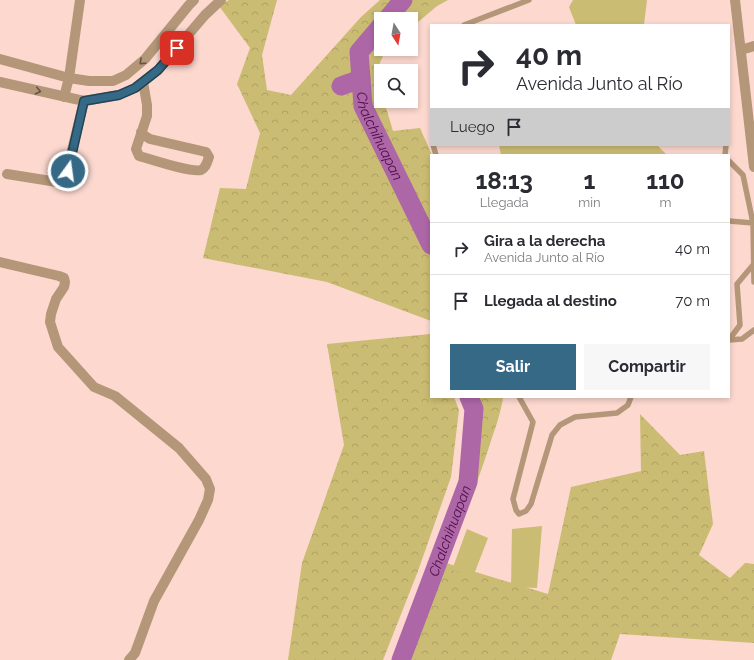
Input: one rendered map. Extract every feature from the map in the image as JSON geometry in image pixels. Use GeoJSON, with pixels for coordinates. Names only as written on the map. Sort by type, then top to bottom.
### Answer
{"type":"FeatureCollection","features":[{"type":"Feature","properties":{"kind":"street"},"geometry":{"type":"LineString","coordinates":[[64,97],[69,78],[80,0]]}},
{"type":"Feature","properties":{"kind":"street"},"geometry":{"type":"LineString","coordinates":[[0,82],[84,101],[119,95],[135,88],[158,70],[205,15],[221,0]]}},
{"type":"Feature","properties":{"kind":"street"},"geometry":{"type":"LineString","coordinates":[[735,0],[754,167]]}},
{"type":"Feature","properties":{"kind":"street"},"geometry":{"type":"LineString","coordinates":[[0,59],[69,78],[89,81],[113,81],[126,75],[146,59],[192,2],[205,15]]}},
{"type":"Feature","properties":{"kind":"street"},"geometry":{"type":"LineString","coordinates":[[741,50],[754,46]]}},
{"type":"Feature","properties":{"kind":"street"},"geometry":{"type":"LineString","coordinates":[[141,132],[150,139],[206,152],[209,157],[206,166],[201,170],[193,170],[161,163],[139,156],[136,149],[141,132],[147,116],[147,105],[143,82]]}},
{"type":"Feature","properties":{"kind":"street"},"geometry":{"type":"LineString","coordinates":[[7,174],[57,182],[64,179],[68,171],[84,101]]}},
{"type":"Feature","properties":{"kind":"street"},"geometry":{"type":"LineString","coordinates":[[0,262],[64,278],[64,287],[56,299],[50,322],[58,347],[94,387],[115,396],[179,448],[206,479],[210,489],[208,500],[200,520],[154,601],[135,653],[129,660]]}},
{"type":"Feature","properties":{"kind":"lane"},"geometry":{"type":"LineString","coordinates":[[467,24],[529,0]]}},
{"type":"Feature","properties":{"kind":"lane"},"geometry":{"type":"LineString","coordinates":[[730,163],[743,175],[753,223],[754,282]]}},
{"type":"Feature","properties":{"kind":"lane"},"geometry":{"type":"LineString","coordinates":[[730,221],[753,223]]}},
{"type":"Feature","properties":{"kind":"lane"},"geometry":{"type":"LineString","coordinates":[[730,339],[740,325],[737,284],[753,265]]}},
{"type":"Feature","properties":{"kind":"lane"},"geometry":{"type":"LineString","coordinates":[[730,340],[742,339],[754,330]]}},
{"type":"Feature","properties":{"kind":"lane"},"geometry":{"type":"LineString","coordinates":[[520,398],[533,422],[513,499],[516,510],[519,514],[526,511],[531,504],[552,435],[560,425],[575,417],[617,413],[628,405],[631,398]]}},
{"type":"Feature","properties":{"kind":"green space"},"geometry":{"type":"Polygon","coordinates":[[[229,0],[277,0],[262,55],[267,90],[291,95],[361,17],[380,0],[448,0],[437,6],[418,22],[418,12],[374,12],[374,56],[383,56],[379,64],[374,64],[374,108],[386,108],[393,131],[420,128],[432,154],[430,154],[430,321],[327,282],[203,258],[220,188],[246,189],[260,133],[237,84],[250,48],[219,6],[229,0]]]}},
{"type":"Feature","properties":{"kind":"green space"},"geometry":{"type":"Polygon","coordinates":[[[573,0],[647,0],[644,24],[576,24],[569,7],[573,0]]]}},
{"type":"Feature","properties":{"kind":"green space"},"geometry":{"type":"Polygon","coordinates":[[[499,146],[658,146],[666,154],[501,154],[499,146]]]}},
{"type":"Feature","properties":{"kind":"green space"},"geometry":{"type":"Polygon","coordinates":[[[430,334],[430,398],[454,398],[459,410],[451,477],[418,571],[383,660],[288,660],[302,563],[344,445],[327,344],[430,334]]]}},
{"type":"Feature","properties":{"kind":"green space"},"geometry":{"type":"Polygon","coordinates":[[[471,398],[503,398],[499,416],[484,462],[446,563],[548,594],[571,487],[641,471],[640,414],[680,455],[704,451],[713,524],[699,555],[730,578],[745,563],[754,564],[754,643],[620,634],[611,660],[399,660],[450,520],[471,424],[471,398]]]}},
{"type":"Feature","properties":{"kind":"green space"},"geometry":{"type":"Polygon","coordinates":[[[542,526],[537,588],[511,587],[512,529],[542,526]]]}},
{"type":"Feature","properties":{"kind":"green space"},"geometry":{"type":"Polygon","coordinates":[[[467,529],[488,538],[473,577],[452,570],[467,529]]]}},
{"type":"Feature","properties":{"kind":"waterway","name":"Chalchihuapan"},"geometry":{"type":"LineString","coordinates":[[393,12],[403,0]]}},
{"type":"Feature","properties":{"kind":"waterway","name":"Chalchihuapan"},"geometry":{"type":"LineString","coordinates":[[374,34],[359,52],[363,106],[430,243]]}},
{"type":"Feature","properties":{"kind":"waterway"},"geometry":{"type":"LineString","coordinates":[[341,86],[361,79]]}},
{"type":"Feature","properties":{"kind":"waterway","name":"Chalchihuapan"},"geometry":{"type":"LineString","coordinates":[[401,660],[468,482],[474,409],[469,398]]}},
{"type":"Feature","properties":{"kind":"route"},"geometry":{"type":"LineString","coordinates":[[68,171],[84,101],[119,95],[135,88],[158,70],[177,48]]}}]}
